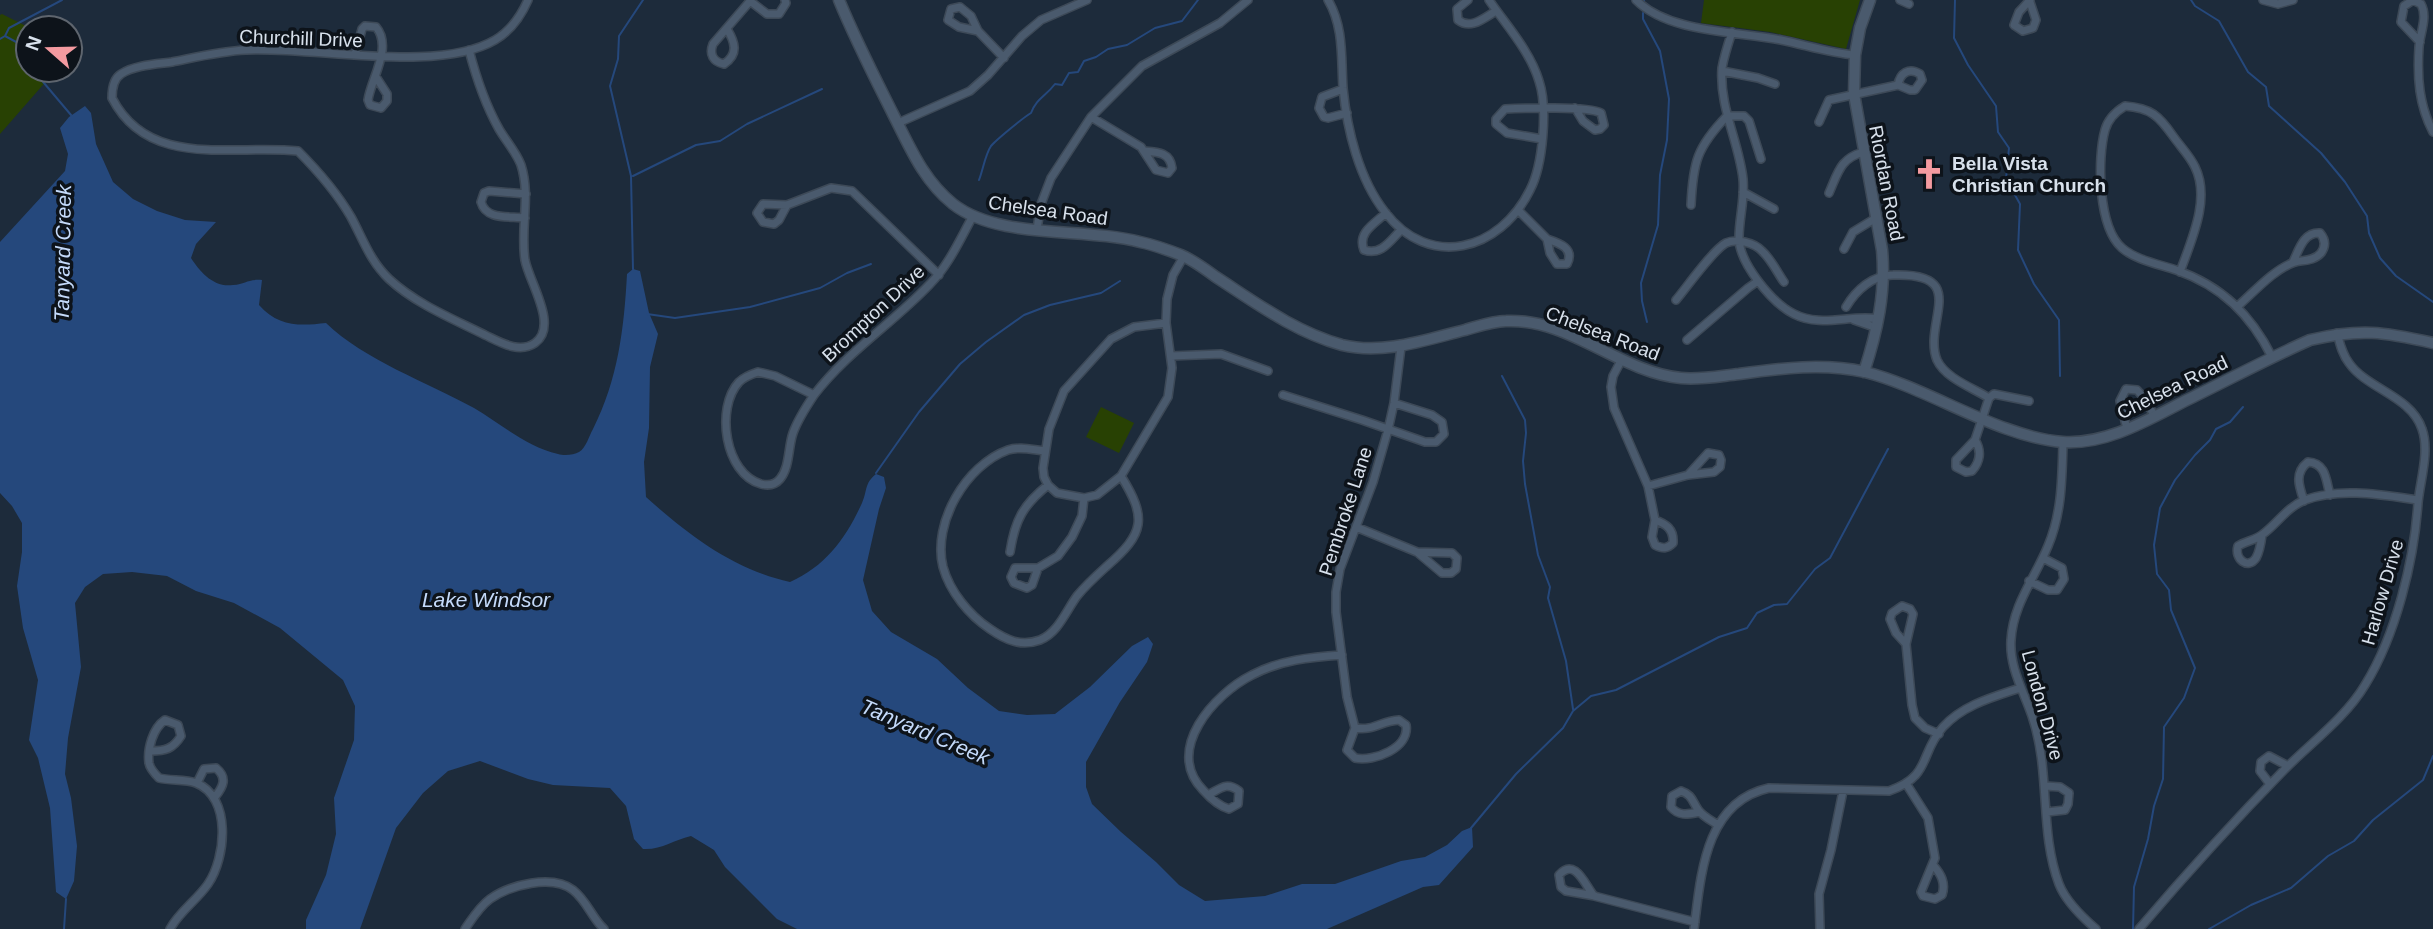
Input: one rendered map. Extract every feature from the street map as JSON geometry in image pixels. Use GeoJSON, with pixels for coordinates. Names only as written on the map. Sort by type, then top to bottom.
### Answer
{"type":"FeatureCollection","features":[{"type":"Feature","properties":{"kind":"street","name":"Churchill Drive"},"geometry":{"type":"LineString","coordinates":[[470,50],[486,105],[521,166],[526,194],[525,262],[542,308],[544,327],[543,335],[538,341],[523,348],[493,339],[414,298],[392,282],[371,257],[337,194],[298,151],[205,151],[161,141],[136,128],[125,118],[112,98],[115,80],[121,73],[215,53],[247,50],[381,56],[443,55],[470,50],[494,41],[511,28],[528,0]]}},
{"type":"Feature","properties":{"kind":"street"},"geometry":{"type":"LineString","coordinates":[[727,29],[734,42],[734,51],[733,57],[724,64],[715,61],[711,51],[713,44],[750,1],[767,13],[779,13],[786,3],[785,0]]}},
{"type":"Feature","properties":{"kind":"street","name":"Chelsea Road"},"geometry":{"type":"LineString","coordinates":[[839,0],[857,45],[918,166],[936,189],[955,206],[973,216],[1012,227],[1137,241],[1184,256],[1297,328],[1341,344],[1369,349],[1401,346],[1503,320],[1522,321],[1567,333],[1656,373],[1681,378],[1704,378],[1796,367],[1825,367],[1864,372],[2020,432],[2063,442],[2087,440],[2127,429],[2310,340],[2337,333],[2385,332],[2433,344]]}},
{"type":"Feature","properties":{"kind":"street"},"geometry":{"type":"LineString","coordinates":[[898,123],[970,91],[1022,36],[1041,20],[1087,0]]}},
{"type":"Feature","properties":{"kind":"street"},"geometry":{"type":"LineString","coordinates":[[1037,229],[1041,204],[1051,178],[1091,117],[1142,66],[1220,23],[1248,0]]}},
{"type":"Feature","properties":{"kind":"street"},"geometry":{"type":"LineString","coordinates":[[1328,0],[1339,28],[1343,89],[1360,168],[1386,213],[1401,230],[1431,246],[1451,249],[1485,239],[1518,210],[1531,188],[1542,139],[1544,110],[1539,79],[1530,60],[1489,0]]}},
{"type":"Feature","properties":{"kind":"street"},"geometry":{"type":"LineString","coordinates":[[1468,0],[1457,9],[1458,20],[1463,24],[1474,24],[1496,11]]}},
{"type":"Feature","properties":{"kind":"street"},"geometry":{"type":"LineString","coordinates":[[1636,0],[1652,14],[1678,24],[1782,41],[1834,54],[1856,55]]}},
{"type":"Feature","properties":{"kind":"street","name":"Riordan Road"},"geometry":{"type":"LineString","coordinates":[[1864,372],[1878,323],[1884,275],[1854,94],[1860,28],[1870,0]]}},
{"type":"Feature","properties":{"kind":"street"},"geometry":{"type":"LineString","coordinates":[[1900,0],[1909,4]]}},
{"type":"Feature","properties":{"kind":"street"},"geometry":{"type":"LineString","coordinates":[[2263,0],[2278,4],[2293,0]]}},
{"type":"Feature","properties":{"kind":"street"},"geometry":{"type":"LineString","coordinates":[[2420,42],[2401,22],[2404,6],[2413,0],[2425,10],[2420,42],[2420,96],[2424,114],[2433,132]]}},
{"type":"Feature","properties":{"kind":"street"},"geometry":{"type":"LineString","coordinates":[[355,55],[360,33],[365,26],[376,27],[380,32],[381,56],[376,77]]}},
{"type":"Feature","properties":{"kind":"street"},"geometry":{"type":"LineString","coordinates":[[978,31],[1004,58]]}},
{"type":"Feature","properties":{"kind":"street"},"geometry":{"type":"LineString","coordinates":[[1732,32],[1722,71],[1727,116],[1743,177],[1739,241],[1758,281],[1777,302],[1795,315],[1839,321],[1867,317],[1878,323]]}},
{"type":"Feature","properties":{"kind":"street"},"geometry":{"type":"LineString","coordinates":[[1722,71],[1758,78],[1775,85]]}},
{"type":"Feature","properties":{"kind":"street"},"geometry":{"type":"LineString","coordinates":[[1819,122],[1829,100],[1898,85]]}},
{"type":"Feature","properties":{"kind":"street"},"geometry":{"type":"LineString","coordinates":[[1343,89],[1322,97],[1319,108],[1324,117],[1328,118],[1347,113]]}},
{"type":"Feature","properties":{"kind":"street"},"geometry":{"type":"LineString","coordinates":[[2180,272],[2200,207],[2200,180],[2195,165],[2161,119],[2145,110],[2125,106],[2111,118],[2105,130],[2101,167],[2105,220],[2116,241],[2123,249],[2180,272],[2238,306],[2260,334],[2272,357]]}},
{"type":"Feature","properties":{"kind":"street"},"geometry":{"type":"LineString","coordinates":[[1542,139],[1507,133],[1496,124],[1496,119],[1505,109],[1575,108]]}},
{"type":"Feature","properties":{"kind":"street"},"geometry":{"type":"LineString","coordinates":[[1691,205],[1695,159],[1713,130],[1727,116],[1744,116],[1749,121],[1760,159]]}},
{"type":"Feature","properties":{"kind":"street"},"geometry":{"type":"LineString","coordinates":[[1091,117],[1144,151]]}},
{"type":"Feature","properties":{"kind":"street"},"geometry":{"type":"LineString","coordinates":[[1829,193],[1840,168],[1850,155],[1864,152]]}},
{"type":"Feature","properties":{"kind":"street"},"geometry":{"type":"LineString","coordinates":[[787,205],[831,188],[852,191],[939,275]]}},
{"type":"Feature","properties":{"kind":"street"},"geometry":{"type":"LineString","coordinates":[[524,218],[492,215],[485,211],[481,202],[484,193],[489,191],[526,194]]}},
{"type":"Feature","properties":{"kind":"street"},"geometry":{"type":"LineString","coordinates":[[1743,192],[1774,209]]}},
{"type":"Feature","properties":{"kind":"street"},"geometry":{"type":"LineString","coordinates":[[1518,210],[1547,239]]}},
{"type":"Feature","properties":{"kind":"street"},"geometry":{"type":"LineString","coordinates":[[1386,213],[1365,232],[1361,242],[1364,250],[1372,252],[1383,249],[1401,230]]}},
{"type":"Feature","properties":{"kind":"street","name":"Brompton Drive"},"geometry":{"type":"LineString","coordinates":[[814,395],[767,373],[758,372],[739,382],[728,406],[730,449],[740,469],[755,482],[774,484],[782,477],[792,434],[814,395],[844,362],[939,275],[973,216]]}},
{"type":"Feature","properties":{"kind":"street"},"geometry":{"type":"LineString","coordinates":[[1844,249],[1853,232],[1876,218]]}},
{"type":"Feature","properties":{"kind":"street"},"geometry":{"type":"LineString","coordinates":[[2238,306],[2293,262],[2314,258],[2320,254],[2324,239],[2320,233],[2314,233],[2304,239],[2293,262]]}},
{"type":"Feature","properties":{"kind":"street"},"geometry":{"type":"LineString","coordinates":[[1675,300],[1717,251],[1727,243],[1739,241],[1757,246],[1763,251],[1784,282]]}},
{"type":"Feature","properties":{"kind":"street"},"geometry":{"type":"LineString","coordinates":[[1166,323],[1134,327],[1122,332],[1111,339],[1072,379],[1056,406],[1045,451],[1044,477],[1057,493],[1084,499],[1097,495],[1121,476],[1168,397],[1172,381],[1166,323],[1167,299],[1173,275],[1184,256]]}},
{"type":"Feature","properties":{"kind":"street"},"geometry":{"type":"LineString","coordinates":[[1846,307],[1853,295],[1884,275],[1900,274],[1932,283],[1939,295],[1935,345],[1938,362],[1951,376],[1989,398]]}},
{"type":"Feature","properties":{"kind":"street"},"geometry":{"type":"LineString","coordinates":[[1687,340],[1758,281]]}},
{"type":"Feature","properties":{"kind":"street","name":"Harlow Drive"},"geometry":{"type":"LineString","coordinates":[[2139,929],[2270,784],[2356,698],[2375,667],[2393,620],[2417,522],[2424,449],[2422,429],[2411,412],[2350,365],[2343,354],[2337,333]]}},
{"type":"Feature","properties":{"kind":"street","name":"Pembroke Lane"},"geometry":{"type":"LineString","coordinates":[[1354,728],[1367,730],[1399,720],[1406,725],[1407,736],[1405,741],[1395,748],[1362,760],[1351,755],[1348,750],[1354,728],[1336,612],[1340,569],[1373,482],[1388,430],[1401,346]]}},
{"type":"Feature","properties":{"kind":"street"},"geometry":{"type":"LineString","coordinates":[[1171,356],[1221,354],[1268,371]]}},
{"type":"Feature","properties":{"kind":"street"},"geometry":{"type":"LineString","coordinates":[[1622,359],[1613,376],[1611,387],[1614,408],[1648,486],[1655,520]]}},
{"type":"Feature","properties":{"kind":"street"},"geometry":{"type":"LineString","coordinates":[[2127,429],[2120,401],[2126,389],[2137,390],[2145,398],[2155,417]]}},
{"type":"Feature","properties":{"kind":"street"},"geometry":{"type":"LineString","coordinates":[[1975,440],[1989,398],[1994,394],[2029,401]]}},
{"type":"Feature","properties":{"kind":"street"},"geometry":{"type":"LineString","coordinates":[[1283,395],[1430,443],[1436,442],[1444,434],[1442,422],[1432,415],[1394,403]]}},
{"type":"Feature","properties":{"kind":"street","name":"London Drive"},"geometry":{"type":"LineString","coordinates":[[2063,442],[2057,517],[2043,558],[2029,581],[2014,616],[2010,642],[2020,688],[2039,740],[2053,867],[2060,889],[2083,918],[2096,929]]}},
{"type":"Feature","properties":{"kind":"street"},"geometry":{"type":"LineString","coordinates":[[1045,451],[1018,448],[998,455],[986,463],[974,473],[955,500],[942,536],[943,568],[957,596],[984,625],[1003,638],[1029,642],[1049,635],[1093,578],[1127,548],[1139,524],[1139,511],[1121,476]]}},
{"type":"Feature","properties":{"kind":"street"},"geometry":{"type":"LineString","coordinates":[[2424,449],[2433,448]]}},
{"type":"Feature","properties":{"kind":"street"},"geometry":{"type":"LineString","coordinates":[[2304,501],[2297,481],[2300,470],[2308,462],[2316,463],[2323,469],[2330,495]]}},
{"type":"Feature","properties":{"kind":"street"},"geometry":{"type":"LineString","coordinates":[[1648,486],[1689,475]]}},
{"type":"Feature","properties":{"kind":"street"},"geometry":{"type":"LineString","coordinates":[[1010,552],[1020,515],[1028,502],[1048,485]]}},
{"type":"Feature","properties":{"kind":"street"},"geometry":{"type":"LineString","coordinates":[[2262,536],[2277,519],[2304,501],[2330,495],[2353,494],[2418,500]]}},
{"type":"Feature","properties":{"kind":"street"},"geometry":{"type":"LineString","coordinates":[[1038,568],[1058,556],[1072,537],[1082,516],[1084,499]]}},
{"type":"Feature","properties":{"kind":"street"},"geometry":{"type":"LineString","coordinates":[[1356,527],[1418,552],[1442,573],[1451,573],[1456,569],[1457,558],[1452,553],[1418,552]]}},
{"type":"Feature","properties":{"kind":"street"},"geometry":{"type":"LineString","coordinates":[[2029,581],[2052,591],[2057,590],[2064,579],[2062,568],[2043,558]]}},
{"type":"Feature","properties":{"kind":"street"},"geometry":{"type":"LineString","coordinates":[[1906,644],[1889,619],[1892,613],[1902,606],[1910,609],[1913,614],[1906,644],[1915,718],[1926,728],[1939,734]]}},
{"type":"Feature","properties":{"kind":"street"},"geometry":{"type":"LineString","coordinates":[[1208,795],[1192,776],[1187,758],[1198,726],[1220,699],[1242,681],[1269,667],[1306,658],[1342,655]]}},
{"type":"Feature","properties":{"kind":"street"},"geometry":{"type":"LineString","coordinates":[[1595,896],[1577,871],[1571,868],[1559,875],[1561,887],[1566,891],[1595,896],[1694,925],[1709,843],[1733,805],[1752,792],[1769,788],[1889,791],[1907,785],[1925,764],[1939,734],[1961,712],[2020,688]]}},
{"type":"Feature","properties":{"kind":"street"},"geometry":{"type":"LineString","coordinates":[[151,751],[169,749],[176,744],[181,736],[178,725],[169,720],[160,724],[153,736],[149,762],[159,778],[197,783],[215,797],[221,817],[222,839],[218,868],[206,887],[170,929]]}},
{"type":"Feature","properties":{"kind":"street"},"geometry":{"type":"LineString","coordinates":[[2270,784],[2260,771],[2261,762],[2269,756],[2288,766]]}},
{"type":"Feature","properties":{"kind":"street"},"geometry":{"type":"LineString","coordinates":[[197,783],[204,769],[216,768],[224,777],[223,787],[215,797]]}},
{"type":"Feature","properties":{"kind":"street"},"geometry":{"type":"LineString","coordinates":[[1907,785],[1928,818],[1935,858],[1922,892],[1923,896],[1935,899],[1942,895],[1944,885],[1933,864]]}},
{"type":"Feature","properties":{"kind":"street"},"geometry":{"type":"LineString","coordinates":[[2046,786],[2060,787],[2069,793],[2065,810],[2047,812]]}},
{"type":"Feature","properties":{"kind":"street"},"geometry":{"type":"LineString","coordinates":[[1822,928],[1819,894],[1843,791]]}},
{"type":"Feature","properties":{"kind":"street"},"geometry":{"type":"LineString","coordinates":[[1700,812],[1718,825]]}},
{"type":"Feature","properties":{"kind":"street"},"geometry":{"type":"LineString","coordinates":[[465,929],[476,912],[489,900],[509,889],[561,883],[580,896],[604,929]]}},
{"type":"Feature","properties":{"kind":"green space"},"geometry":{"type":"Polygon","coordinates":[[[1704,0],[1860,0],[1846,49],[1770,32],[1701,23],[1704,0]]]}},
{"type":"Feature","properties":{"kind":"green space"},"geometry":{"type":"Polygon","coordinates":[[[0,15],[14,20],[14,84],[44,84],[0,134],[0,15]]]}},
{"type":"Feature","properties":{"kind":"green space"},"geometry":{"type":"Polygon","coordinates":[[[1101,407],[1134,423],[1119,453],[1086,437],[1101,407]]]}},
{"type":"Feature","properties":{"kind":"water","name":"Lake Windsor"},"geometry":{"type":"Polygon","coordinates":[[[85,106],[91,113],[96,144],[113,182],[133,199],[157,211],[185,220],[216,222],[196,244],[191,258],[208,278],[226,285],[262,280],[259,305],[274,318],[307,325],[326,323],[377,359],[474,408],[525,441],[560,455],[581,450],[602,410],[622,334],[627,274],[633,269],[640,271],[649,313],[658,334],[650,367],[649,428],[644,462],[646,497],[712,549],[750,569],[790,582],[814,568],[834,550],[856,516],[870,481],[876,474],[884,477],[886,488],[863,580],[872,611],[891,632],[937,659],[968,688],[999,711],[1027,715],[1055,714],[1090,687],[1132,646],[1148,637],[1153,644],[1147,662],[1120,702],[1086,762],[1086,787],[1092,804],[1121,832],[1179,885],[1205,901],[1265,896],[1302,884],[1335,884],[1401,861],[1425,857],[1472,827],[1473,847],[1439,885],[1423,887],[1327,929],[797,929],[777,919],[725,867],[714,850],[691,836],[643,849],[634,839],[626,806],[610,788],[553,785],[528,779],[480,761],[448,771],[423,793],[396,828],[360,929],[306,929],[306,920],[326,875],[336,834],[334,798],[354,740],[355,706],[343,680],[280,628],[234,603],[196,591],[167,576],[132,572],[103,574],[85,587],[75,603],[81,667],[68,738],[65,774],[77,846],[74,881],[66,899],[56,892],[50,808],[38,758],[29,740],[38,680],[23,628],[17,586],[22,552],[22,523],[0,493],[0,242],[65,171],[68,154],[60,128],[69,117],[85,106]]]}},
{"type":"Feature","properties":{"kind":"waterway"},"geometry":{"type":"LineString","coordinates":[[5,36],[9,28],[62,0]]}},
{"type":"Feature","properties":{"kind":"waterway"},"geometry":{"type":"LineString","coordinates":[[633,269],[631,176],[610,86],[618,59],[619,36],[643,0]]}},
{"type":"Feature","properties":{"kind":"waterway"},"geometry":{"type":"LineString","coordinates":[[979,180],[991,146],[1031,113],[1055,84],[1062,85],[1069,73],[1078,72],[1084,61],[1108,49],[1127,45],[1155,28],[1182,21],[1198,0]]}},
{"type":"Feature","properties":{"kind":"waterway"},"geometry":{"type":"LineString","coordinates":[[1955,0],[1954,38],[1968,65],[1996,106],[1998,132],[2009,148],[2006,179],[2020,204],[2018,250],[2034,284],[2059,320],[2060,376]]}},
{"type":"Feature","properties":{"kind":"waterway"},"geometry":{"type":"LineString","coordinates":[[2191,0],[2195,6],[2219,21],[2248,72],[2266,87],[2269,106],[2321,153],[2345,182],[2367,216],[2369,233],[2380,258],[2396,276],[2433,302]]}},
{"type":"Feature","properties":{"kind":"waterway"},"geometry":{"type":"LineString","coordinates":[[1643,13],[1643,19],[1660,51],[1669,99],[1667,140],[1660,175],[1658,225],[1641,283],[1647,322]]}},
{"type":"Feature","properties":{"kind":"waterway","name":"Tanyard Creek"},"geometry":{"type":"LineString","coordinates":[[0,39],[5,36],[14,41]]}},
{"type":"Feature","properties":{"kind":"waterway","name":"Tanyard Creek"},"geometry":{"type":"LineString","coordinates":[[45,84],[71,115]]}},
{"type":"Feature","properties":{"kind":"waterway"},"geometry":{"type":"LineString","coordinates":[[633,176],[696,145],[720,141],[747,124],[822,89]]}},
{"type":"Feature","properties":{"kind":"waterway"},"geometry":{"type":"LineString","coordinates":[[647,314],[675,318],[750,307],[820,288],[871,264]]}},
{"type":"Feature","properties":{"kind":"waterway"},"geometry":{"type":"LineString","coordinates":[[876,473],[919,412],[960,364],[986,342],[1024,315],[1050,305],[1101,293],[1120,281]]}},
{"type":"Feature","properties":{"kind":"waterway"},"geometry":{"type":"LineString","coordinates":[[1502,376],[1525,420],[1525,484],[1538,555],[1550,587],[1548,598],[1566,661],[1573,709]]}},
{"type":"Feature","properties":{"kind":"waterway"},"geometry":{"type":"LineString","coordinates":[[2133,929],[2134,887],[2163,779],[2164,727],[2184,698],[2195,668],[2171,610],[2169,590],[2157,574],[2154,545],[2160,508],[2175,480],[2210,440],[2216,429],[2230,422],[2243,407]]}},
{"type":"Feature","properties":{"kind":"waterway"},"geometry":{"type":"LineString","coordinates":[[1471,828],[1516,774],[1563,728],[1573,711],[1591,696],[1616,690],[1719,637],[1747,628],[1757,613],[1774,605],[1787,604],[1815,569],[1830,558],[1888,449]]}},
{"type":"Feature","properties":{"kind":"waterway"},"geometry":{"type":"LineString","coordinates":[[2209,929],[2251,905],[2291,888],[2328,856],[2354,841],[2373,820],[2423,780],[2433,756]]}},
{"type":"Feature","properties":{"kind":"waterway"},"geometry":{"type":"LineString","coordinates":[[64,929],[66,899]]}},
{"type":"Feature","properties":{"kind":"place","name":"Bella Vista Christian Church"},"geometry":{"type":"Point","coordinates":[1929,174]}}]}
